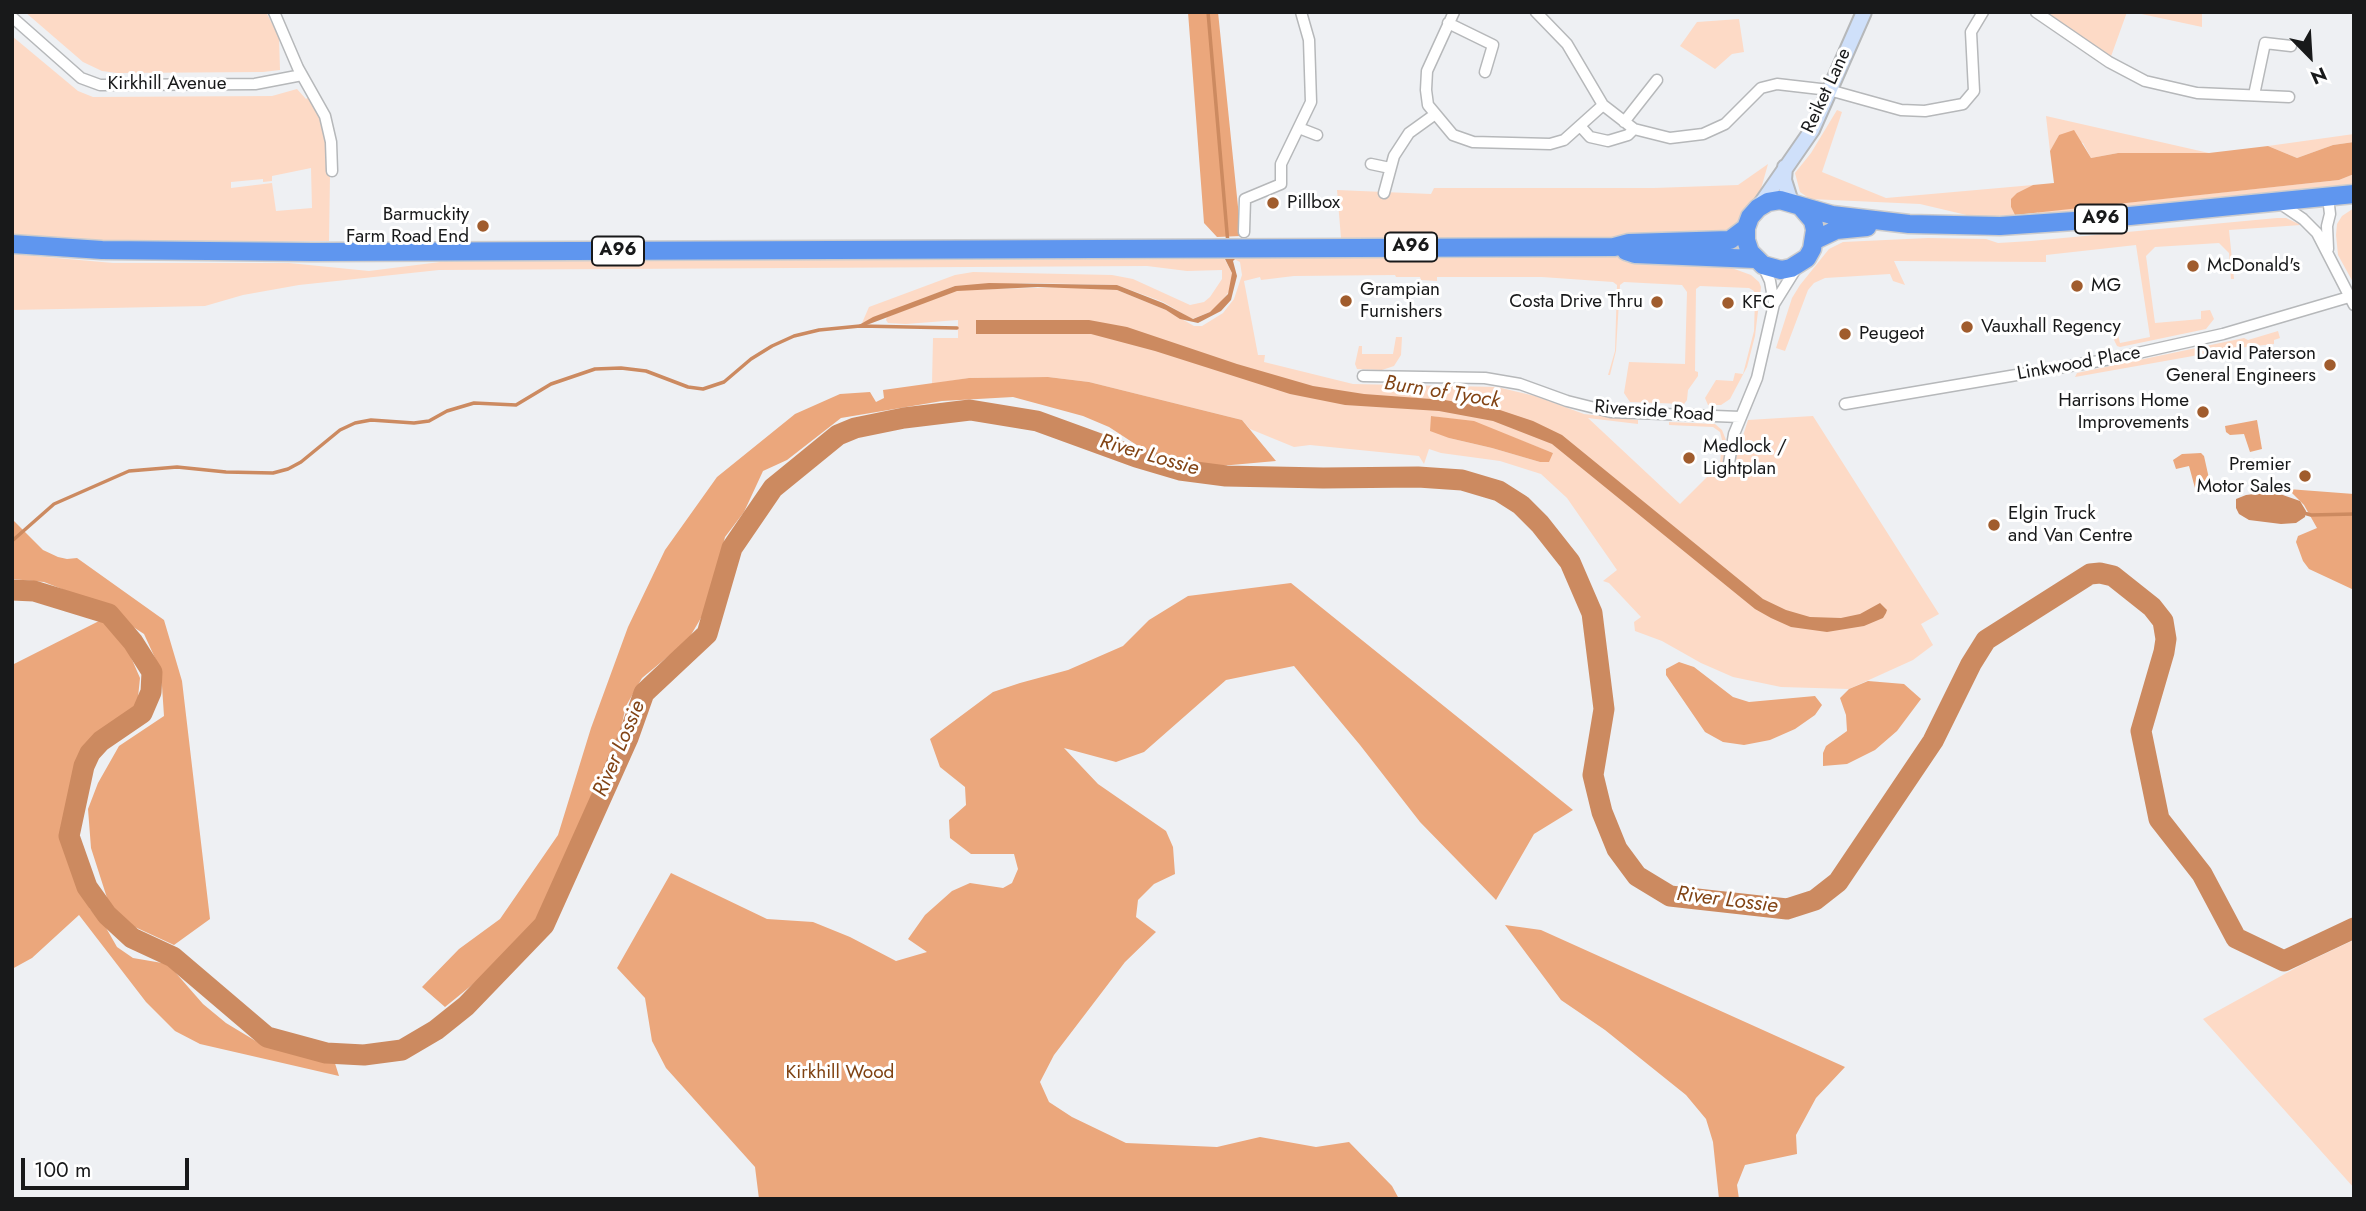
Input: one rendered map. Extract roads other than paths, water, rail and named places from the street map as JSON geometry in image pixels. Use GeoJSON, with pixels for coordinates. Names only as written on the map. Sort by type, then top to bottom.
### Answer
{"type":"FeatureCollection","features":[{"type":"Feature","properties":{"kind":"highway","name":"A96"},"geometry":{"type":"LineString","coordinates":[[1815,240],[1836,230],[1909,224],[2032,225],[2354,194]]}},
{"type":"Feature","properties":{"kind":"highway","name":"A96"},"geometry":{"type":"LineString","coordinates":[[1758,208],[1768,202],[1780,200],[1828,215],[1909,224]]}},
{"type":"Feature","properties":{"kind":"highway"},"geometry":{"type":"LineString","coordinates":[[1796,204],[1813,221],[1815,240],[1812,249],[1800,264]]}},
{"type":"Feature","properties":{"kind":"highway"},"geometry":{"type":"LineString","coordinates":[[1758,208],[1750,217],[1746,240],[1759,262]]}},
{"type":"Feature","properties":{"kind":"highway","name":"A96"},"geometry":{"type":"LineString","coordinates":[[12,244],[102,250],[313,252],[1234,242],[1614,247],[1629,243],[1730,240],[1746,228]]}},
{"type":"Feature","properties":{"kind":"highway","name":"A96"},"geometry":{"type":"LineString","coordinates":[[1614,247],[1635,254],[1759,262],[1781,270],[1800,264]]}},
{"type":"Feature","properties":{"kind":"street"},"geometry":{"type":"LineString","coordinates":[[274,12],[302,75],[325,116],[331,142],[332,171]]}},
{"type":"Feature","properties":{"kind":"street"},"geometry":{"type":"LineString","coordinates":[[1234,242],[1245,199],[1281,184],[1281,164],[1311,102],[1309,40],[1301,12]]}},
{"type":"Feature","properties":{"kind":"street"},"geometry":{"type":"LineString","coordinates":[[1454,12],[1427,71],[1428,105],[1453,135],[1472,142],[1550,145],[1564,140],[1581,127],[1602,105]]}},
{"type":"Feature","properties":{"kind":"street"},"geometry":{"type":"LineString","coordinates":[[1536,12],[1567,44],[1602,105],[1633,129],[1670,138],[1703,134],[1725,124],[1761,88],[1777,85],[1829,90],[1901,110],[1925,111],[1964,104],[1974,91],[1971,32],[1983,12]]}},
{"type":"Feature","properties":{"kind":"street","name":"Reiket Lane"},"geometry":{"type":"LineString","coordinates":[[1758,208],[1812,130],[1864,12]]}},
{"type":"Feature","properties":{"kind":"street"},"geometry":{"type":"LineString","coordinates":[[2036,12],[2109,62],[2145,81],[2197,93],[2289,97]]}},
{"type":"Feature","properties":{"kind":"street","name":"Kirkhill Avenue"},"geometry":{"type":"LineString","coordinates":[[12,17],[81,78],[100,85],[255,84],[302,75]]}},
{"type":"Feature","properties":{"kind":"street"},"geometry":{"type":"LineString","coordinates":[[1448,23],[1493,45],[1485,72]]}},
{"type":"Feature","properties":{"kind":"street"},"geometry":{"type":"LineString","coordinates":[[2254,94],[2265,43],[2291,46]]}},
{"type":"Feature","properties":{"kind":"street"},"geometry":{"type":"LineString","coordinates":[[1624,122],[1657,80]]}},
{"type":"Feature","properties":{"kind":"street"},"geometry":{"type":"LineString","coordinates":[[1384,193],[1394,156],[1409,133],[1434,115]]}},
{"type":"Feature","properties":{"kind":"street"},"geometry":{"type":"LineString","coordinates":[[1581,127],[1590,137],[1608,141],[1628,135],[1633,129]]}},
{"type":"Feature","properties":{"kind":"street"},"geometry":{"type":"LineString","coordinates":[[1299,128],[1317,135]]}},
{"type":"Feature","properties":{"kind":"street"},"geometry":{"type":"LineString","coordinates":[[1371,164],[1390,168]]}},
{"type":"Feature","properties":{"kind":"street"},"geometry":{"type":"LineString","coordinates":[[1786,167],[1784,180],[1796,204]]}},
{"type":"Feature","properties":{"kind":"street"},"geometry":{"type":"LineString","coordinates":[[2328,197],[2328,253]]}},
{"type":"Feature","properties":{"kind":"street"},"geometry":{"type":"LineString","coordinates":[[2277,202],[2310,226],[2328,253],[2352,301]]}},
{"type":"Feature","properties":{"kind":"street"},"geometry":{"type":"LineString","coordinates":[[1759,262],[1770,281],[1774,304]]}},
{"type":"Feature","properties":{"kind":"street"},"geometry":{"type":"LineString","coordinates":[[1729,463],[1734,434],[1757,378],[1774,304],[1800,264]]}},
{"type":"Feature","properties":{"kind":"street","name":"Linkwood Place"},"geometry":{"type":"LineString","coordinates":[[1845,404],[2124,356],[2223,334],[2330,304],[2352,301]]}},
{"type":"Feature","properties":{"kind":"street","name":"Riverside Road"},"geometry":{"type":"LineString","coordinates":[[1363,376],[1485,379],[1520,384],[1567,401],[1611,412],[1740,417]]}},
{"type":"Feature","properties":{"kind":"waterway"},"geometry":{"type":"LineString","coordinates":[[1208,12],[1228,244]]}},
{"type":"Feature","properties":{"kind":"waterway"},"geometry":{"type":"LineString","coordinates":[[12,541],[54,504],[129,471],[177,467],[273,473],[301,462],[340,430],[355,423],[371,420],[414,423],[429,421],[447,411],[474,403],[516,405],[551,384],[595,369],[646,371],[688,387],[703,389],[724,382],[751,359],[794,336],[819,330],[860,326],[957,328]]}},
{"type":"Feature","properties":{"kind":"waterway","name":"River Lossie"},"geometry":{"type":"LineString","coordinates":[[12,590],[34,591],[109,614],[133,642],[152,672],[151,692],[142,713],[101,741],[90,753],[84,766],[69,836],[87,887],[107,915],[132,938],[173,957],[267,1037],[326,1053],[364,1055],[402,1050],[436,1030],[466,1006],[544,925],[628,738],[644,693],[707,634],[732,548],[773,488],[838,435],[855,428],[904,418],[970,410],[1037,421],[1180,470],[1226,476],[1418,477],[1462,480],[1499,491],[1521,505],[1570,562],[1592,613],[1604,709],[1593,775],[1602,812],[1617,849],[1637,876],[1670,896],[1787,909],[1815,900],[1838,882],[1933,741],[1971,664],[1986,640],[2090,574],[2113,576],[2152,607],[2163,621],[2166,639],[2164,652],[2141,731],[2159,819],[2202,874],[2236,938],[2284,961],[2354,928]]}},
{"type":"Feature","properties":{"kind":"waterway","name":"Burn of Tyock"},"geometry":{"type":"LineString","coordinates":[[2304,513],[2354,514]]}},
{"type":"Feature","properties":{"kind":"place","name":"Pillbox"},"geometry":{"type":"Point","coordinates":[1273,203]}},
{"type":"Feature","properties":{"kind":"place","name":"Barmuckity Farm Road End"},"geometry":{"type":"Point","coordinates":[483,226]}},
{"type":"Feature","properties":{"kind":"place","name":"McDonald's"},"geometry":{"type":"Point","coordinates":[2193,266]}},
{"type":"Feature","properties":{"kind":"place","name":"MG"},"geometry":{"type":"Point","coordinates":[2077,286]}},
{"type":"Feature","properties":{"kind":"place","name":"Grampian Furnishers"},"geometry":{"type":"Point","coordinates":[1346,301]}},
{"type":"Feature","properties":{"kind":"place","name":"Costa Drive Thru"},"geometry":{"type":"Point","coordinates":[1657,302]}},
{"type":"Feature","properties":{"kind":"place","name":"KFC"},"geometry":{"type":"Point","coordinates":[1728,303]}},
{"type":"Feature","properties":{"kind":"place","name":"Vauxhall Regency"},"geometry":{"type":"Point","coordinates":[1967,327]}},
{"type":"Feature","properties":{"kind":"place","name":"Peugeot"},"geometry":{"type":"Point","coordinates":[1845,334]}},
{"type":"Feature","properties":{"kind":"place","name":"David Paterson General Engineers"},"geometry":{"type":"Point","coordinates":[2330,365]}},
{"type":"Feature","properties":{"kind":"place","name":"Harrisons Home Improvements"},"geometry":{"type":"Point","coordinates":[2203,412]}},
{"type":"Feature","properties":{"kind":"place","name":"Medlock / Lightplan"},"geometry":{"type":"Point","coordinates":[1689,458]}},
{"type":"Feature","properties":{"kind":"place","name":"Premier Motor Sales"},"geometry":{"type":"Point","coordinates":[2305,476]}},
{"type":"Feature","properties":{"kind":"place","name":"Elgin Truck and Van Centre"},"geometry":{"type":"Point","coordinates":[1994,525]}},
{"type":"Feature","properties":{"kind":"park label","name":"Kirkhill Wood"},"geometry":{"type":"Point","coordinates":[840,1073]}}]}
